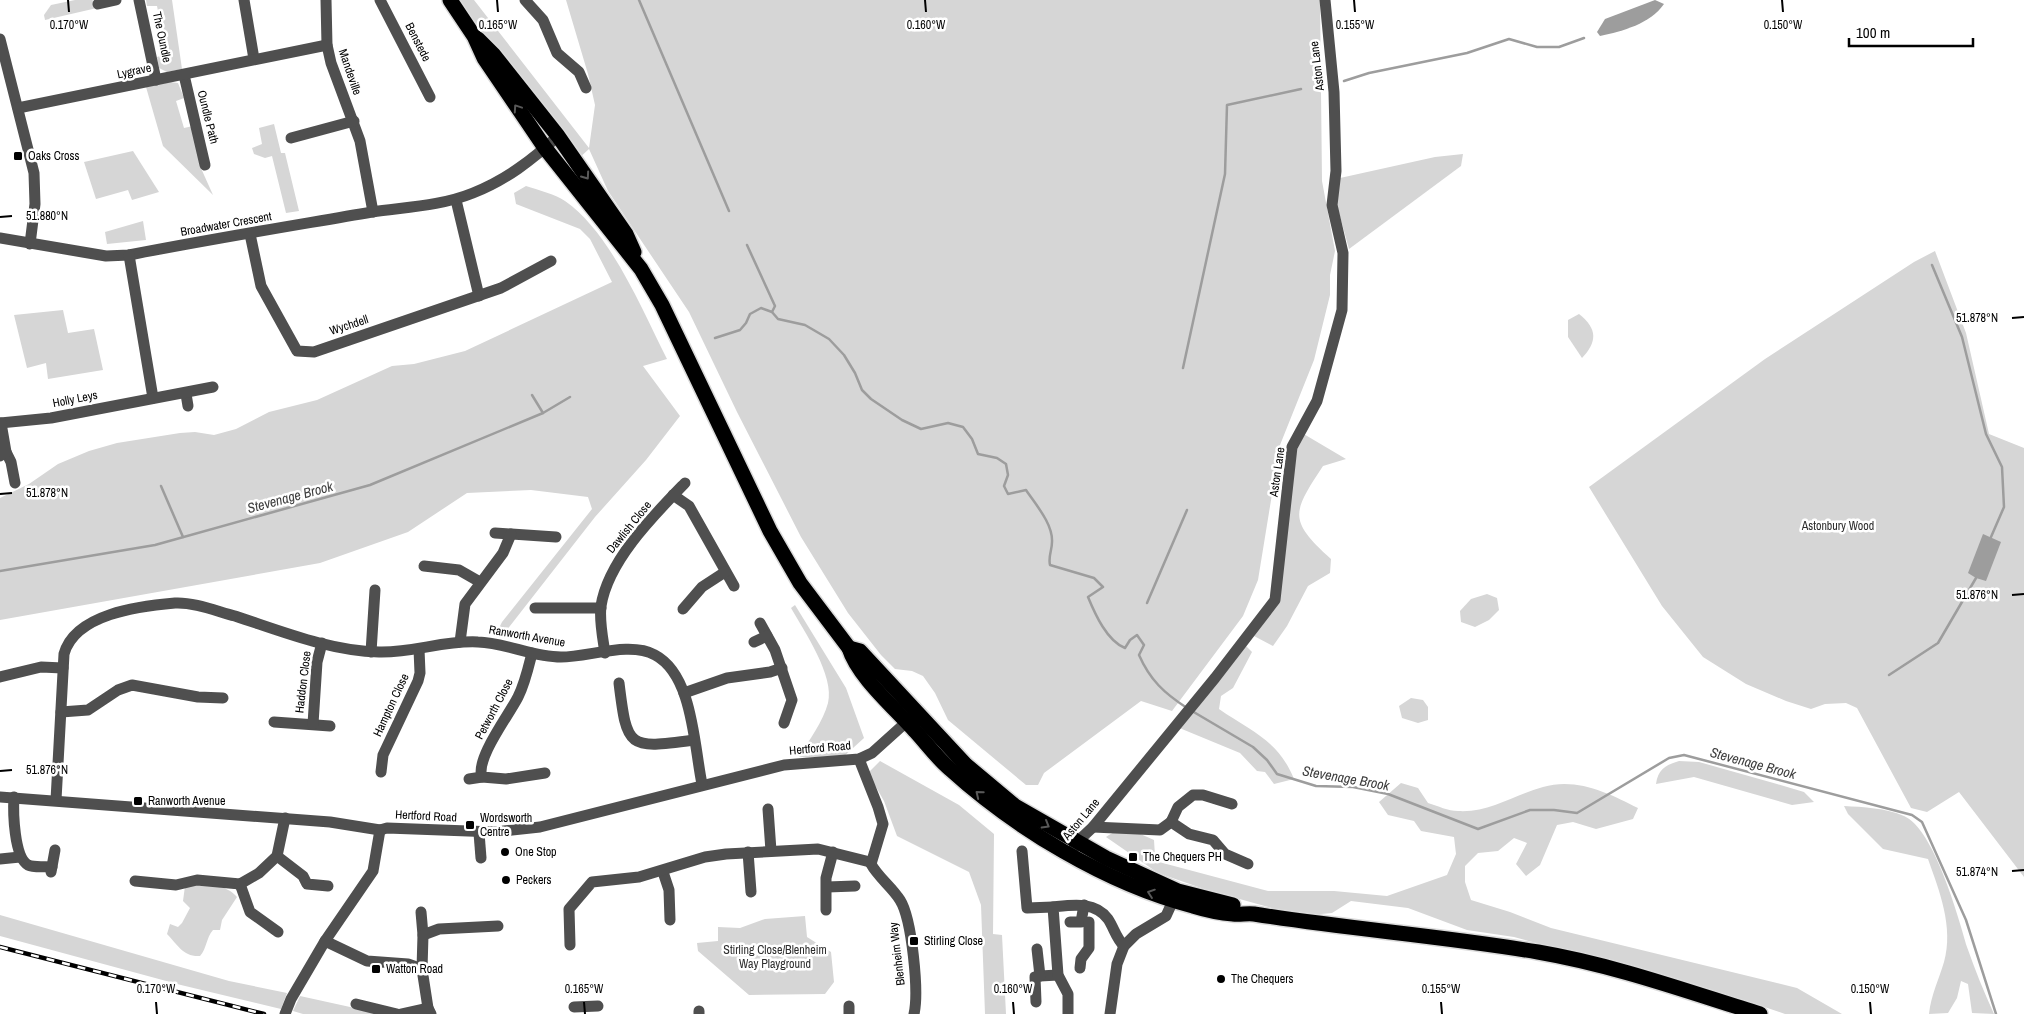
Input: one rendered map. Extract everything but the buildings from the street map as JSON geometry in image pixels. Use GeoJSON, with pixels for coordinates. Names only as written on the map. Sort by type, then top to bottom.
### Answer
{"type":"FeatureCollection","features":[{"type":"Feature","properties":{"kind":"highway"},"geometry":{"type":"LineString","coordinates":[[450,0],[474,36],[484,58],[545,148],[641,269]]}},
{"type":"Feature","properties":{"kind":"highway"},"geometry":{"type":"LineString","coordinates":[[474,36],[493,54],[558,136],[626,234],[641,269],[662,305],[770,531],[800,583],[849,648],[860,651],[872,672],[877,689],[912,717]]}},
{"type":"Feature","properties":{"kind":"highway"},"geometry":{"type":"LineString","coordinates":[[872,672],[893,687],[947,767],[982,797],[1018,823],[1073,849],[1144,890],[1176,895],[1227,913],[1250,913],[1295,922],[1540,952],[1628,973],[1760,1014]]}},
{"type":"Feature","properties":{"kind":"street"},"geometry":{"type":"LineString","coordinates":[[98,4],[116,0]]}},
{"type":"Feature","properties":{"kind":"street","name":"The Oundle"},"geometry":{"type":"LineString","coordinates":[[139,0],[156,80]]}},
{"type":"Feature","properties":{"kind":"street"},"geometry":{"type":"LineString","coordinates":[[244,0],[254,60]]}},
{"type":"Feature","properties":{"kind":"street","name":"Mandeville"},"geometry":{"type":"LineString","coordinates":[[326,0],[327,45],[331,63],[354,122],[363,152],[373,212]]}},
{"type":"Feature","properties":{"kind":"street","name":"Benstede"},"geometry":{"type":"LineString","coordinates":[[380,0],[430,97]]}},
{"type":"Feature","properties":{"kind":"street","name":"Aston Lane"},"geometry":{"type":"LineString","coordinates":[[1073,849],[1215,678],[1275,600],[1292,447],[1317,401],[1342,310],[1344,253],[1332,205],[1336,171],[1334,92],[1325,0]]}},
{"type":"Feature","properties":{"kind":"street"},"geometry":{"type":"LineString","coordinates":[[520,2],[543,20],[554,49],[561,58],[579,72],[586,88]]}},
{"type":"Feature","properties":{"kind":"street"},"geometry":{"type":"LineString","coordinates":[[0,39],[3,64],[18,108],[34,173],[35,204],[30,244]]}},
{"type":"Feature","properties":{"kind":"street","name":"Lygrave"},"geometry":{"type":"LineString","coordinates":[[18,108],[327,45]]}},
{"type":"Feature","properties":{"kind":"street","name":"Oundle Path"},"geometry":{"type":"LineString","coordinates":[[184,75],[205,165]]}},
{"type":"Feature","properties":{"kind":"street"},"geometry":{"type":"LineString","coordinates":[[290,137],[354,122]]}},
{"type":"Feature","properties":{"kind":"street","name":"Broadwater Crescent"},"geometry":{"type":"LineString","coordinates":[[0,238],[106,256],[129,255],[373,212],[456,200],[502,180],[558,136]]}},
{"type":"Feature","properties":{"kind":"street"},"geometry":{"type":"LineString","coordinates":[[456,200],[479,296]]}},
{"type":"Feature","properties":{"kind":"street","name":"Wychdell"},"geometry":{"type":"LineString","coordinates":[[250,234],[261,286],[297,351],[314,352],[531,279],[551,261]]}},
{"type":"Feature","properties":{"kind":"street"},"geometry":{"type":"LineString","coordinates":[[129,255],[154,398]]}},
{"type":"Feature","properties":{"kind":"street","name":"Holly Leys"},"geometry":{"type":"LineString","coordinates":[[15,483],[11,462],[3,454],[1,423],[44,419],[154,398],[186,394],[214,387]]}},
{"type":"Feature","properties":{"kind":"street"},"geometry":{"type":"LineString","coordinates":[[186,394],[188,406]]}},
{"type":"Feature","properties":{"kind":"street","name":"Dawlish Close"},"geometry":{"type":"LineString","coordinates":[[605,653],[600,608],[607,585],[619,558],[685,483]]}},
{"type":"Feature","properties":{"kind":"street"},"geometry":{"type":"LineString","coordinates":[[673,495],[689,506],[734,586]]}},
{"type":"Feature","properties":{"kind":"street"},"geometry":{"type":"LineString","coordinates":[[495,533],[556,537]]}},
{"type":"Feature","properties":{"kind":"street"},"geometry":{"type":"LineString","coordinates":[[460,642],[463,609],[468,597],[503,553],[511,534]]}},
{"type":"Feature","properties":{"kind":"street"},"geometry":{"type":"LineString","coordinates":[[424,566],[460,570],[480,582]]}},
{"type":"Feature","properties":{"kind":"street"},"geometry":{"type":"LineString","coordinates":[[683,609],[695,602],[706,584],[726,572]]}},
{"type":"Feature","properties":{"kind":"street"},"geometry":{"type":"LineString","coordinates":[[370,652],[375,590]]}},
{"type":"Feature","properties":{"kind":"street","name":"Ranworth Avenue"},"geometry":{"type":"LineString","coordinates":[[56,800],[64,654],[69,641],[84,625],[100,617],[178,603],[220,612],[322,643],[370,652],[419,649],[460,642],[502,644],[532,653],[558,657],[637,649],[654,654],[670,667],[684,693],[702,784]]}},
{"type":"Feature","properties":{"kind":"street"},"geometry":{"type":"LineString","coordinates":[[534,608],[555,605],[600,608]]}},
{"type":"Feature","properties":{"kind":"street"},"geometry":{"type":"LineString","coordinates":[[760,623],[797,699],[784,724]]}},
{"type":"Feature","properties":{"kind":"street"},"geometry":{"type":"LineString","coordinates":[[754,642],[767,636]]}},
{"type":"Feature","properties":{"kind":"street","name":"Haddon Close"},"geometry":{"type":"LineString","coordinates":[[312,724],[317,662],[322,643]]}},
{"type":"Feature","properties":{"kind":"street","name":"Hampton Close"},"geometry":{"type":"LineString","coordinates":[[381,772],[383,755],[418,681],[420,673],[419,649]]}},
{"type":"Feature","properties":{"kind":"street","name":"Petworth Close"},"geometry":{"type":"LineString","coordinates":[[482,777],[480,772],[485,755],[527,678],[532,653]]}},
{"type":"Feature","properties":{"kind":"street"},"geometry":{"type":"LineString","coordinates":[[0,677],[41,667],[63,668]]}},
{"type":"Feature","properties":{"kind":"street"},"geometry":{"type":"LineString","coordinates":[[684,693],[727,678],[770,672],[782,668]]}},
{"type":"Feature","properties":{"kind":"street"},"geometry":{"type":"LineString","coordinates":[[619,683],[626,699],[627,732],[638,742],[648,746],[694,740]]}},
{"type":"Feature","properties":{"kind":"street"},"geometry":{"type":"LineString","coordinates":[[61,712],[88,710],[118,690],[132,685],[211,693],[223,698]]}},
{"type":"Feature","properties":{"kind":"street","name":"Hertford Road"},"geometry":{"type":"LineString","coordinates":[[0,797],[285,818],[358,825],[380,830],[387,828],[479,832],[540,827],[702,784],[784,765],[859,759],[872,753],[912,717]]}},
{"type":"Feature","properties":{"kind":"street","name":"Haddon Close"},"geometry":{"type":"LineString","coordinates":[[274,722],[330,726]]}},
{"type":"Feature","properties":{"kind":"street"},"geometry":{"type":"LineString","coordinates":[[570,945],[568,909],[592,882],[625,880],[663,872],[705,858],[748,852],[818,849],[870,862],[883,824],[859,759]]}},
{"type":"Feature","properties":{"kind":"street"},"geometry":{"type":"LineString","coordinates":[[469,779],[482,777],[506,779],[530,770],[545,773]]}},
{"type":"Feature","properties":{"kind":"street"},"geometry":{"type":"LineString","coordinates":[[1093,827],[1160,830],[1171,822],[1178,807],[1193,795],[1203,795],[1232,804]]}},
{"type":"Feature","properties":{"kind":"street"},"geometry":{"type":"LineString","coordinates":[[14,797],[13,809],[20,856],[29,865],[52,870],[55,850]]}},
{"type":"Feature","properties":{"kind":"street"},"geometry":{"type":"LineString","coordinates":[[768,809],[765,826],[771,851]]}},
{"type":"Feature","properties":{"kind":"street"},"geometry":{"type":"LineString","coordinates":[[135,881],[176,885],[197,880],[240,884],[259,873],[277,856],[285,818]]}},
{"type":"Feature","properties":{"kind":"street"},"geometry":{"type":"LineString","coordinates":[[1171,822],[1189,834],[1213,840],[1221,857],[1248,864]]}},
{"type":"Feature","properties":{"kind":"street"},"geometry":{"type":"LineString","coordinates":[[285,1014],[325,941],[373,871],[380,830]]}},
{"type":"Feature","properties":{"kind":"street"},"geometry":{"type":"LineString","coordinates":[[479,832],[481,858]]}},
{"type":"Feature","properties":{"kind":"street"},"geometry":{"type":"LineString","coordinates":[[1022,851],[1027,889],[1026,908],[1084,905],[1104,915],[1124,946]]}},
{"type":"Feature","properties":{"kind":"street"},"geometry":{"type":"LineString","coordinates":[[748,852],[756,876],[751,892]]}},
{"type":"Feature","properties":{"kind":"street"},"geometry":{"type":"LineString","coordinates":[[826,910],[827,871],[832,852]]}},
{"type":"Feature","properties":{"kind":"street"},"geometry":{"type":"LineString","coordinates":[[0,859],[20,856]]}},
{"type":"Feature","properties":{"kind":"street"},"geometry":{"type":"LineString","coordinates":[[277,856],[303,876],[307,884],[328,886]]}},
{"type":"Feature","properties":{"kind":"street","name":"Blenheim Way"},"geometry":{"type":"LineString","coordinates":[[870,862],[897,894],[906,916],[915,985],[914,1014]]}},
{"type":"Feature","properties":{"kind":"street"},"geometry":{"type":"LineString","coordinates":[[663,872],[669,890],[670,920]]}},
{"type":"Feature","properties":{"kind":"street"},"geometry":{"type":"LineString","coordinates":[[240,884],[250,912],[278,932]]}},
{"type":"Feature","properties":{"kind":"street"},"geometry":{"type":"LineString","coordinates":[[827,886],[855,886]]}},
{"type":"Feature","properties":{"kind":"street"},"geometry":{"type":"LineString","coordinates":[[1110,1014],[1117,964],[1124,946],[1136,934],[1166,916],[1176,895]]}},
{"type":"Feature","properties":{"kind":"street"},"geometry":{"type":"LineString","coordinates":[[1080,968],[1081,959],[1089,948],[1084,905]]}},
{"type":"Feature","properties":{"kind":"street"},"geometry":{"type":"LineString","coordinates":[[1053,907],[1058,975],[1068,994],[1068,1014]]}},
{"type":"Feature","properties":{"kind":"street"},"geometry":{"type":"LineString","coordinates":[[401,1014],[429,1011],[422,969],[423,935],[421,912]]}},
{"type":"Feature","properties":{"kind":"street"},"geometry":{"type":"LineString","coordinates":[[423,935],[440,929],[498,926]]}},
{"type":"Feature","properties":{"kind":"street"},"geometry":{"type":"LineString","coordinates":[[325,941],[367,961],[408,964],[422,969]]}},
{"type":"Feature","properties":{"kind":"street"},"geometry":{"type":"LineString","coordinates":[[1037,948],[1040,976]]}},
{"type":"Feature","properties":{"kind":"street"},"geometry":{"type":"LineString","coordinates":[[1036,1002],[1036,977],[1058,975]]}},
{"type":"Feature","properties":{"kind":"street"},"geometry":{"type":"LineString","coordinates":[[356,1004],[397,1014]]}},
{"type":"Feature","properties":{"kind":"street"},"geometry":{"type":"LineString","coordinates":[[574,1007],[591,1009]]}},
{"type":"Feature","properties":{"kind":"green space"},"geometry":{"type":"Polygon","coordinates":[[[75,0],[92,0],[98,4],[97,8],[45,20],[44,15],[51,5],[75,0]]]}},
{"type":"Feature","properties":{"kind":"green space"},"geometry":{"type":"Polygon","coordinates":[[[146,0],[172,0],[182,69],[167,72],[159,68],[157,57],[167,54],[157,6],[147,6],[146,0]]]}},
{"type":"Feature","properties":{"kind":"green space"},"geometry":{"type":"Polygon","coordinates":[[[457,0],[474,0],[589,148],[595,105],[588,74],[566,0],[1320,0],[1322,181],[1335,251],[1330,275],[1330,295],[1314,360],[1280,445],[1258,580],[1243,616],[1172,711],[1141,701],[1044,773],[1038,785],[1026,785],[948,720],[935,693],[923,676],[912,671],[895,669],[881,655],[848,613],[801,537],[737,412],[689,312],[608,191],[589,149],[578,159],[457,0]]]}},
{"type":"Feature","properties":{"kind":"green space"},"geometry":{"type":"Polygon","coordinates":[[[170,82],[178,83],[184,98],[176,101],[184,128],[193,126],[200,166],[213,195],[163,146],[146,87],[170,82]]]}},
{"type":"Feature","properties":{"kind":"green space"},"geometry":{"type":"Polygon","coordinates":[[[274,124],[281,153],[285,153],[299,211],[286,213],[272,156],[265,158],[254,154],[252,148],[262,144],[259,128],[274,124]]]}},
{"type":"Feature","properties":{"kind":"green space"},"geometry":{"type":"Polygon","coordinates":[[[133,151],[159,192],[132,200],[128,190],[96,199],[84,162],[133,151]]]}},
{"type":"Feature","properties":{"kind":"green space"},"geometry":{"type":"Polygon","coordinates":[[[1463,154],[1461,166],[1349,249],[1336,202],[1340,178],[1435,157],[1463,154]]]}},
{"type":"Feature","properties":{"kind":"green space"},"geometry":{"type":"Polygon","coordinates":[[[526,186],[551,194],[565,201],[582,215],[611,252],[636,296],[667,359],[643,366],[680,416],[646,460],[595,517],[503,635],[497,632],[502,622],[592,509],[588,497],[531,490],[467,493],[408,532],[320,563],[0,620],[0,498],[29,484],[58,464],[89,451],[117,443],[180,433],[195,432],[214,435],[236,429],[269,412],[317,400],[392,366],[414,364],[465,351],[612,282],[590,239],[580,229],[516,204],[514,193],[526,186]]]}},
{"type":"Feature","properties":{"kind":"green space"},"geometry":{"type":"Polygon","coordinates":[[[143,221],[146,240],[107,244],[105,232],[143,221]]]}},
{"type":"Feature","properties":{"kind":"green space","name":"Astonbury Wood"},"geometry":{"type":"Polygon","coordinates":[[[1935,251],[1966,333],[1989,434],[2024,448],[2024,877],[1959,792],[1927,812],[1911,808],[1857,708],[1846,703],[1825,704],[1811,709],[1786,701],[1746,684],[1703,657],[1662,606],[1589,487],[1765,359],[1914,262],[1935,251]]]}},
{"type":"Feature","properties":{"kind":"green space"},"geometry":{"type":"Polygon","coordinates":[[[63,310],[68,333],[94,329],[103,370],[48,379],[46,363],[27,368],[14,315],[63,310]]]}},
{"type":"Feature","properties":{"kind":"green space"},"geometry":{"type":"Polygon","coordinates":[[[1579,314],[1590,325],[1593,336],[1591,346],[1582,358],[1568,337],[1568,320],[1579,314]]]}},
{"type":"Feature","properties":{"kind":"green space"},"geometry":{"type":"Polygon","coordinates":[[[1302,433],[1346,459],[1323,466],[1305,495],[1299,516],[1301,525],[1307,535],[1331,559],[1330,573],[1308,586],[1287,626],[1273,646],[1254,636],[1277,601],[1295,446],[1302,433]]]}},
{"type":"Feature","properties":{"kind":"green space"},"geometry":{"type":"Polygon","coordinates":[[[1487,594],[1497,598],[1499,610],[1489,620],[1475,627],[1461,622],[1460,611],[1471,599],[1487,594]]]}},
{"type":"Feature","properties":{"kind":"green space"},"geometry":{"type":"Polygon","coordinates":[[[795,605],[846,688],[864,738],[842,758],[799,757],[823,717],[828,703],[829,692],[823,667],[791,608],[795,605]]]}},
{"type":"Feature","properties":{"kind":"green space"},"geometry":{"type":"Polygon","coordinates":[[[1244,644],[1252,652],[1233,688],[1221,696],[1219,709],[1272,746],[1288,766],[1294,779],[1274,784],[1265,772],[1257,771],[1240,753],[1177,727],[1244,644]]]}},
{"type":"Feature","properties":{"kind":"green space"},"geometry":{"type":"Polygon","coordinates":[[[1411,698],[1423,700],[1428,707],[1428,720],[1418,723],[1402,718],[1399,706],[1411,698]]]}},
{"type":"Feature","properties":{"kind":"green space"},"geometry":{"type":"Polygon","coordinates":[[[880,761],[959,805],[994,834],[993,934],[1002,935],[1006,1014],[985,1014],[981,905],[969,872],[897,836],[884,801],[868,773],[880,761]]]}},
{"type":"Feature","properties":{"kind":"green space"},"geometry":{"type":"Polygon","coordinates":[[[1679,761],[1699,762],[1804,792],[1814,802],[1792,805],[1694,777],[1656,784],[1663,768],[1679,761]]]}},
{"type":"Feature","properties":{"kind":"green space"},"geometry":{"type":"Polygon","coordinates":[[[1401,783],[1418,788],[1428,803],[1454,811],[1480,809],[1501,803],[1532,790],[1555,784],[1580,785],[1592,788],[1638,808],[1633,819],[1596,829],[1573,822],[1557,825],[1540,865],[1526,876],[1516,864],[1527,843],[1514,838],[1498,851],[1478,853],[1465,866],[1465,882],[1471,900],[1510,912],[1551,928],[1797,988],[1842,1014],[1785,1014],[1747,1001],[1514,937],[1467,930],[1408,908],[1351,901],[1332,913],[1301,916],[1207,890],[1158,873],[1106,837],[1124,830],[1135,832],[1154,840],[1155,856],[1159,862],[1268,891],[1334,891],[1387,896],[1447,875],[1456,854],[1454,837],[1421,831],[1414,821],[1388,815],[1379,802],[1401,783]]]}},
{"type":"Feature","properties":{"kind":"green space"},"geometry":{"type":"Polygon","coordinates":[[[1844,806],[1867,807],[1897,813],[1915,824],[1935,855],[1951,895],[1970,956],[1994,1014],[1972,1013],[1968,984],[1961,981],[1957,998],[1948,1013],[1929,1014],[1947,949],[1947,936],[1944,909],[1928,859],[1883,849],[1848,814],[1844,806]]]}},
{"type":"Feature","properties":{"kind":"green space"},"geometry":{"type":"Polygon","coordinates":[[[193,884],[222,887],[237,897],[222,920],[220,930],[213,930],[200,956],[189,955],[167,934],[170,924],[178,927],[190,908],[183,901],[185,886],[193,884]]]}},
{"type":"Feature","properties":{"kind":"green space"},"geometry":{"type":"Polygon","coordinates":[[[0,915],[229,981],[287,993],[281,1009],[181,985],[0,936],[0,915]]]}},
{"type":"Feature","properties":{"kind":"green space","name":"Stirling Close/Blenheim Way Playground"},"geometry":{"type":"Polygon","coordinates":[[[805,916],[807,937],[831,952],[834,982],[825,994],[749,995],[698,951],[697,943],[718,941],[718,927],[740,928],[765,919],[805,916]]]}},
{"type":"Feature","properties":{"kind":"green space"},"geometry":{"type":"Polygon","coordinates":[[[300,996],[382,1014],[303,1014],[293,1011],[300,996]]]}},
{"type":"Feature","properties":{"kind":"shaded area"},"geometry":{"type":"Polygon","coordinates":[[[1655,0],[1664,4],[1644,22],[1618,32],[1600,36],[1597,32],[1605,19],[1655,0]]]}},
{"type":"Feature","properties":{"kind":"shaded area"},"geometry":{"type":"Polygon","coordinates":[[[1983,534],[2001,542],[1986,581],[1968,573],[1983,534]]]}},
{"type":"Feature","properties":{"kind":"waterway"},"geometry":{"type":"LineString","coordinates":[[639,0],[729,211]]}},
{"type":"Feature","properties":{"kind":"waterway"},"geometry":{"type":"LineString","coordinates":[[1344,81],[1369,73],[1467,53],[1509,39],[1537,47],[1559,47],[1584,38]]}},
{"type":"Feature","properties":{"kind":"waterway"},"geometry":{"type":"LineString","coordinates":[[1183,368],[1225,174],[1227,105],[1301,89]]}},
{"type":"Feature","properties":{"kind":"waterway"},"geometry":{"type":"LineString","coordinates":[[747,245],[775,306],[772,312]]}},
{"type":"Feature","properties":{"kind":"waterway"},"geometry":{"type":"LineString","coordinates":[[1932,265],[1962,337],[1986,434],[2002,467],[2004,507],[1991,537]]}},
{"type":"Feature","properties":{"kind":"waterway","name":"Stevenage Brook"},"geometry":{"type":"LineString","coordinates":[[715,338],[740,330],[750,314],[761,308],[772,312],[778,319],[805,325],[829,339],[844,355],[855,373],[862,390],[871,399],[902,420],[921,429],[948,423],[963,427],[972,439],[978,454],[997,458],[1006,464],[1008,475],[1004,486],[1008,494],[1026,490],[1043,515],[1052,535],[1050,565],[1094,578],[1103,587],[1088,597],[1107,633],[1125,648],[1130,640],[1137,635],[1144,645],[1139,655],[1148,672],[1171,697],[1187,708]]}},
{"type":"Feature","properties":{"kind":"waterway"},"geometry":{"type":"LineString","coordinates":[[532,395],[543,413]]}},
{"type":"Feature","properties":{"kind":"waterway","name":"Stevenage Brook"},"geometry":{"type":"LineString","coordinates":[[0,571],[155,545],[370,485],[543,413],[570,397]]}},
{"type":"Feature","properties":{"kind":"waterway"},"geometry":{"type":"LineString","coordinates":[[161,486],[183,537]]}},
{"type":"Feature","properties":{"kind":"waterway"},"geometry":{"type":"LineString","coordinates":[[1147,603],[1187,510]]}},
{"type":"Feature","properties":{"kind":"waterway"},"geometry":{"type":"LineString","coordinates":[[1889,675],[1938,643],[1976,578]]}},
{"type":"Feature","properties":{"kind":"waterway","name":"Stevenage Brook"},"geometry":{"type":"LineString","coordinates":[[1192,711],[1253,747],[1267,760],[1277,774],[1316,786],[1353,787],[1388,794],[1478,829],[1530,810],[1554,810],[1577,813],[1669,758],[1684,755],[1912,815],[1922,822],[1966,920],[1996,1014]]}},
{"type":"Feature","properties":{"kind":"railway"},"geometry":{"type":"LineString","coordinates":[[0,947],[264,1014]]}},
{"type":"Feature","properties":{"kind":"place","name":"Oaks Cross"},"geometry":{"type":"Point","coordinates":[18,156]}},
{"type":"Feature","properties":{"kind":"place","name":"Ranworth Avenue"},"geometry":{"type":"Point","coordinates":[138,801]}},
{"type":"Feature","properties":{"kind":"place","name":"Wordsworth Centre"},"geometry":{"type":"Point","coordinates":[470,825]}},
{"type":"Feature","properties":{"kind":"place","name":"One Stop"},"geometry":{"type":"Point","coordinates":[505,852]}},
{"type":"Feature","properties":{"kind":"place","name":"The Chequers PH"},"geometry":{"type":"Point","coordinates":[1133,857]}},
{"type":"Feature","properties":{"kind":"place","name":"Peckers"},"geometry":{"type":"Point","coordinates":[506,880]}},
{"type":"Feature","properties":{"kind":"place","name":"Stirling Close"},"geometry":{"type":"Point","coordinates":[914,941]}},
{"type":"Feature","properties":{"kind":"place","name":"Watton Road"},"geometry":{"type":"Point","coordinates":[376,969]}},
{"type":"Feature","properties":{"kind":"place","name":"The Chequers"},"geometry":{"type":"Point","coordinates":[1221,979]}}]}
